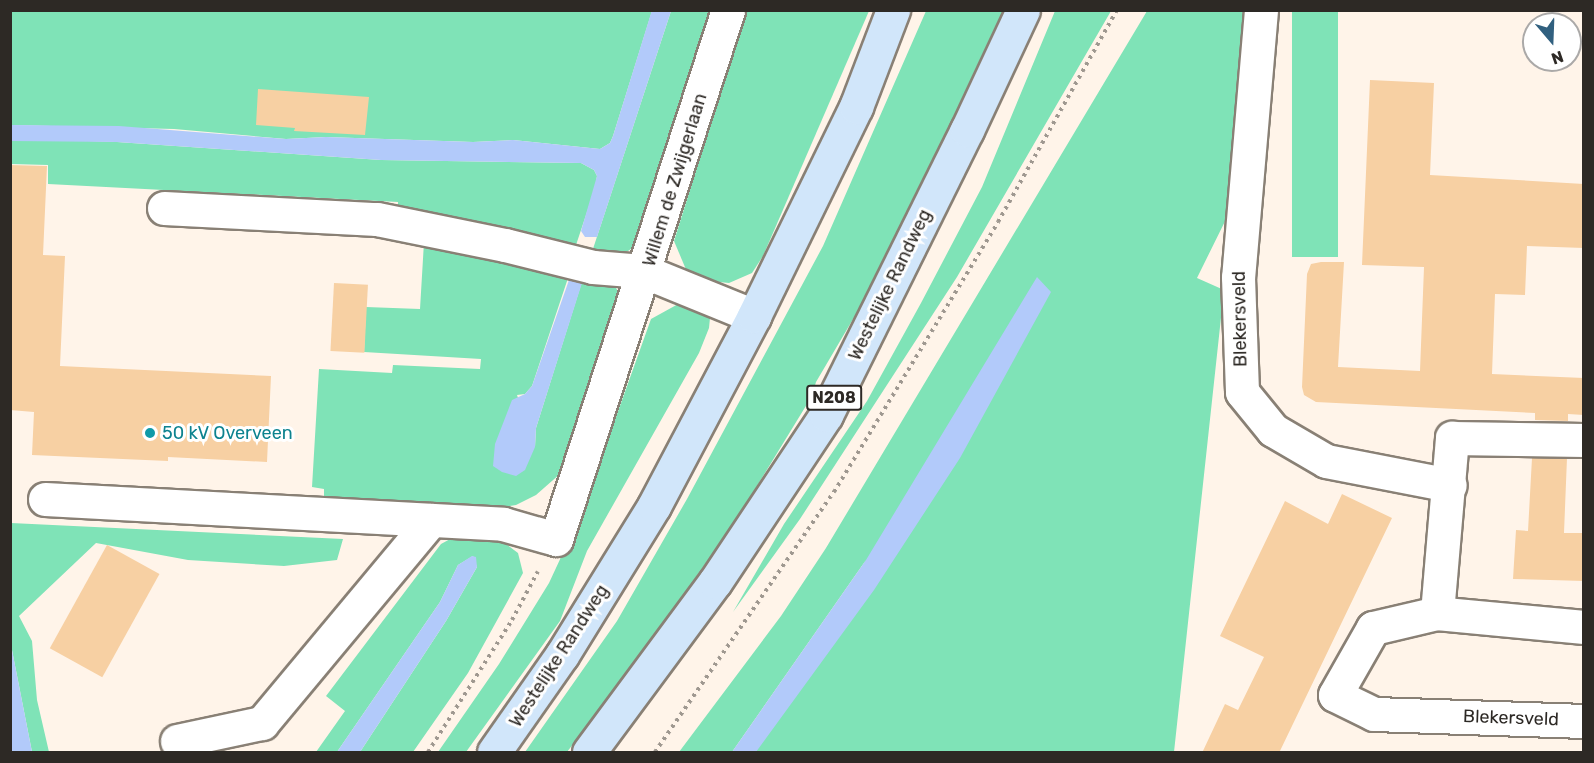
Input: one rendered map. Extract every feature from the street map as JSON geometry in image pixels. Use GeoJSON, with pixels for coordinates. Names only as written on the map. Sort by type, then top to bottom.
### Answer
{"type":"FeatureCollection","features":[{"type":"Feature","properties":{"kind":"main road","name":"Westelijke Randweg"},"geometry":{"type":"LineString","coordinates":[[494,753],[562,655],[654,506],[754,316],[856,107],[893,10]]}},
{"type":"Feature","properties":{"kind":"main road","name":"Westelijke Randweg"},"geometry":{"type":"LineString","coordinates":[[590,753],[715,582],[826,415],[967,130],[1023,10]]}},
{"type":"Feature","properties":{"kind":"street","name":"Willem de Zwijgerlaan"},"geometry":{"type":"LineString","coordinates":[[728,10],[643,271],[754,316]]}},
{"type":"Feature","properties":{"kind":"street","name":"Blekersveld"},"geometry":{"type":"LineString","coordinates":[[1261,10],[1238,277],[1242,392],[1273,430],[1326,461],[1450,485]]}},
{"type":"Feature","properties":{"kind":"street"},"geometry":{"type":"LineString","coordinates":[[45,499],[503,524],[556,539],[643,271],[593,267],[505,245],[377,219],[165,208]]}},
{"type":"Feature","properties":{"kind":"street"},"geometry":{"type":"LineString","coordinates":[[1437,613],[1450,485],[1452,438],[1584,440]]}},
{"type":"Feature","properties":{"kind":"street"},"geometry":{"type":"LineString","coordinates":[[177,741],[262,723],[431,520]]}},
{"type":"Feature","properties":{"kind":"street","name":"Blekersveld"},"geometry":{"type":"LineString","coordinates":[[1584,627],[1437,613],[1373,628],[1335,695],[1374,714],[1584,721]]}},
{"type":"Feature","properties":{"kind":"path"},"geometry":{"type":"LineString","coordinates":[[655,753],[834,492],[998,222],[1117,10]]}},
{"type":"Feature","properties":{"kind":"path"},"geometry":{"type":"LineString","coordinates":[[428,753],[512,620],[556,539]]}},
{"type":"Feature","properties":{"kind":"green space"},"geometry":{"type":"Polygon","coordinates":[[[11,11],[652,11],[613,136],[610,143],[600,149],[513,140],[473,142],[326,137],[286,139],[174,129],[11,125],[11,11]]]}},
{"type":"Feature","properties":{"kind":"green space"},"geometry":{"type":"Polygon","coordinates":[[[671,11],[712,11],[641,242],[628,251],[591,255],[671,11]]]}},
{"type":"Feature","properties":{"kind":"green space"},"geometry":{"type":"Polygon","coordinates":[[[746,11],[869,11],[763,256],[752,273],[729,283],[690,279],[674,241],[746,11]]]}},
{"type":"Feature","properties":{"kind":"green space"},"geometry":{"type":"Polygon","coordinates":[[[926,11],[1004,11],[972,87],[876,280],[816,382],[812,396],[738,517],[645,650],[567,752],[525,752],[617,621],[687,499],[823,246],[926,11]]]}},
{"type":"Feature","properties":{"kind":"green space"},"geometry":{"type":"Polygon","coordinates":[[[1055,11],[1111,11],[957,277],[800,519],[733,612],[784,524],[867,401],[921,303],[982,187],[1055,11]]]}},
{"type":"Feature","properties":{"kind":"green space"},"geometry":{"type":"Polygon","coordinates":[[[1147,11],[1253,11],[1237,197],[1197,278],[1224,290],[1174,752],[754,752],[866,560],[732,752],[679,752],[781,616],[826,548],[1147,11]]]}},
{"type":"Feature","properties":{"kind":"green space"},"geometry":{"type":"Polygon","coordinates":[[[1292,11],[1338,11],[1338,257],[1292,257],[1292,11]]]}},
{"type":"Feature","properties":{"kind":"green space"},"geometry":{"type":"Polygon","coordinates":[[[33,139],[117,142],[381,160],[581,163],[594,170],[597,176],[574,251],[398,206],[398,202],[48,184],[48,165],[11,164],[11,141],[33,139]]]}},
{"type":"Feature","properties":{"kind":"green space"},"geometry":{"type":"Polygon","coordinates":[[[424,242],[571,269],[532,386],[525,394],[517,395],[535,447],[536,428],[585,272],[601,277],[616,288],[624,301],[569,466],[536,495],[516,505],[503,507],[324,497],[324,489],[312,487],[319,369],[392,373],[393,365],[480,369],[481,359],[364,352],[366,307],[420,309],[424,242]]]}},
{"type":"Feature","properties":{"kind":"green space"},"geometry":{"type":"Polygon","coordinates":[[[680,303],[703,304],[710,318],[709,328],[699,353],[587,551],[560,621],[466,752],[438,752],[499,664],[549,583],[582,512],[651,319],[680,303]]]}},
{"type":"Feature","properties":{"kind":"green space"},"geometry":{"type":"Polygon","coordinates":[[[11,523],[343,539],[337,560],[284,566],[188,560],[96,543],[19,616],[32,641],[37,700],[49,752],[32,752],[11,645],[11,523]]]}},
{"type":"Feature","properties":{"kind":"green space"},"geometry":{"type":"Polygon","coordinates":[[[452,538],[502,541],[518,553],[523,573],[468,673],[413,752],[360,752],[446,621],[477,567],[473,556],[458,565],[440,602],[337,752],[316,752],[345,711],[326,696],[441,544],[452,538]]]}},
{"type":"Feature","properties":{"kind":"water"},"geometry":{"type":"Polygon","coordinates":[[[652,10],[671,11],[597,237],[585,237],[581,231],[597,176],[594,170],[581,163],[381,160],[117,142],[11,141],[11,125],[119,126],[286,139],[326,137],[473,142],[513,140],[600,149],[610,143],[613,136],[652,10]]]}},
{"type":"Feature","properties":{"kind":"water"},"geometry":{"type":"Polygon","coordinates":[[[1037,277],[1051,292],[960,458],[874,590],[756,752],[732,752],[866,560],[1037,277]]]}},
{"type":"Feature","properties":{"kind":"water"},"geometry":{"type":"Polygon","coordinates":[[[569,280],[582,283],[536,428],[535,447],[525,470],[516,476],[502,472],[493,466],[495,444],[512,400],[525,394],[532,386],[569,280]]]}},
{"type":"Feature","properties":{"kind":"water"},"geometry":{"type":"Polygon","coordinates":[[[472,556],[476,557],[477,567],[446,621],[360,752],[337,752],[440,602],[458,565],[472,556]]]}},
{"type":"Feature","properties":{"kind":"water"},"geometry":{"type":"Polygon","coordinates":[[[11,645],[32,752],[11,752],[11,645]]]}},
{"type":"Feature","properties":{"kind":"building"},"geometry":{"type":"Polygon","coordinates":[[[1370,80],[1434,83],[1430,175],[1584,184],[1584,248],[1527,246],[1525,295],[1495,294],[1492,374],[1584,378],[1584,415],[1568,414],[1568,421],[1535,420],[1535,413],[1316,402],[1304,395],[1302,387],[1307,274],[1311,264],[1344,262],[1338,367],[1420,371],[1424,267],[1362,265],[1370,80]]]}},
{"type":"Feature","properties":{"kind":"building"},"geometry":{"type":"Polygon","coordinates":[[[258,89],[369,97],[365,135],[294,131],[295,128],[256,125],[258,89]]]}},
{"type":"Feature","properties":{"kind":"building","name":"50 kV Overveen"},"geometry":{"type":"Polygon","coordinates":[[[10,165],[47,166],[43,255],[65,256],[60,366],[271,376],[267,462],[168,457],[168,461],[32,455],[34,412],[10,410],[10,165]]]}},
{"type":"Feature","properties":{"kind":"building"},"geometry":{"type":"Polygon","coordinates":[[[334,283],[368,285],[364,353],[330,351],[334,283]]]}},
{"type":"Feature","properties":{"kind":"building"},"geometry":{"type":"Polygon","coordinates":[[[1532,458],[1567,458],[1564,533],[1584,533],[1584,581],[1513,579],[1516,530],[1528,531],[1532,458]]]}},
{"type":"Feature","properties":{"kind":"building"},"geometry":{"type":"Polygon","coordinates":[[[1342,494],[1392,518],[1279,753],[1202,753],[1225,704],[1238,710],[1264,657],[1220,636],[1285,501],[1328,524],[1342,494]]]}},
{"type":"Feature","properties":{"kind":"building"},"geometry":{"type":"Polygon","coordinates":[[[107,545],[159,574],[102,677],[50,648],[107,545]]]}},
{"type":"Feature","properties":{"kind":"place","name":"50 kV Overveen"},"geometry":{"type":"Point","coordinates":[150,433]}}]}
